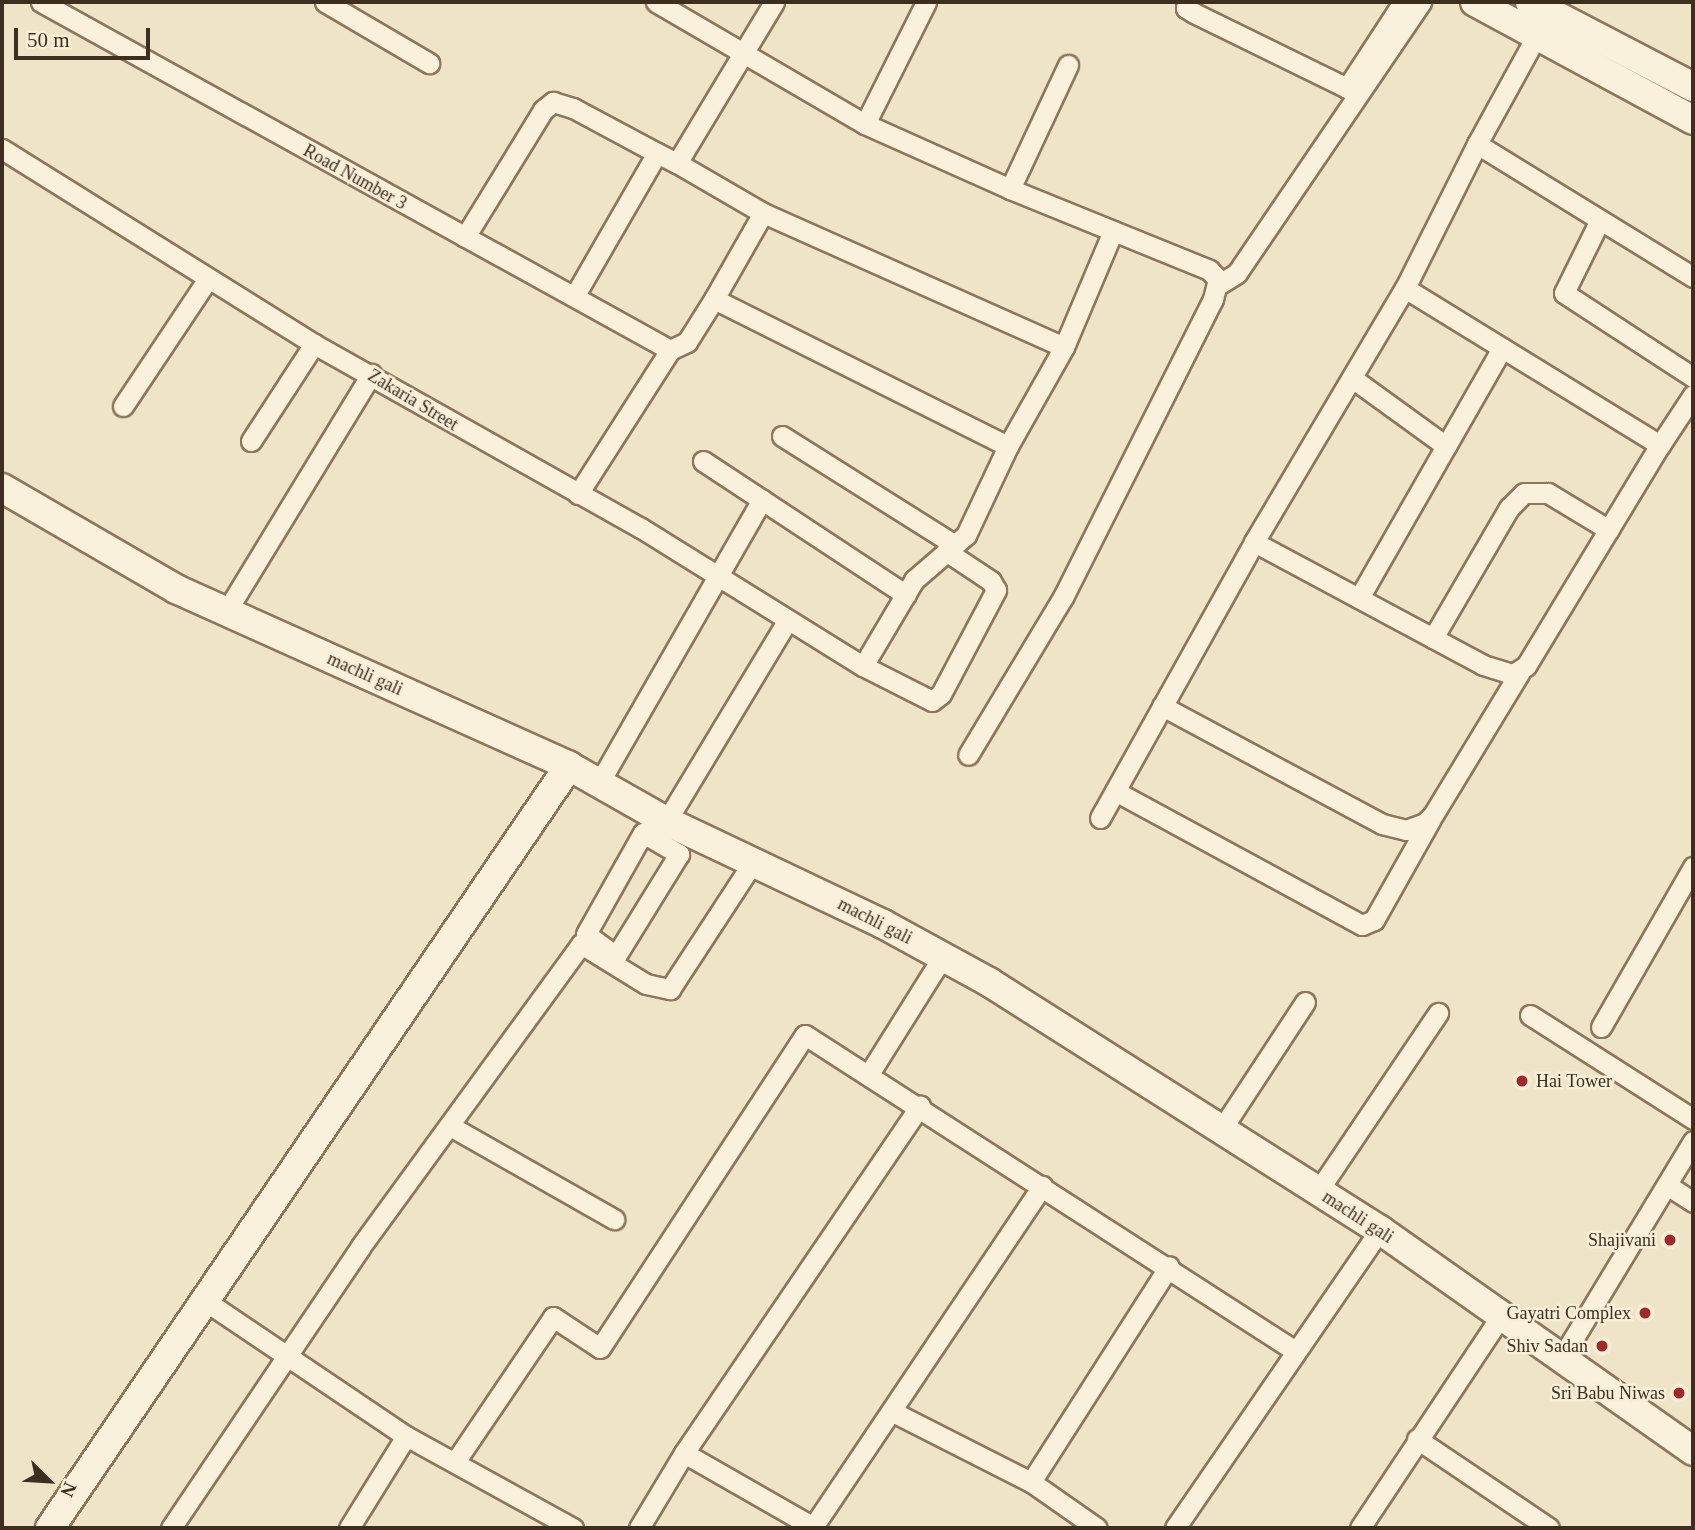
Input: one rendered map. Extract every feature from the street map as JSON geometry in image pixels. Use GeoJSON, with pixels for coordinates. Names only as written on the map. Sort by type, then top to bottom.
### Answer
{"type":"FeatureCollection","features":[{"type":"Feature","properties":{"kind":"street","name":"Road Number 3"},"geometry":{"type":"LineString","coordinates":[[41,2],[575,295],[670,350]]}},
{"type":"Feature","properties":{"kind":"street"},"geometry":{"type":"LineString","coordinates":[[325,2],[429,63]]}},
{"type":"Feature","properties":{"kind":"street"},"geometry":{"type":"LineString","coordinates":[[656,2],[741,55],[865,124],[1010,190],[1209,270],[1218,285]]}},
{"type":"Feature","properties":{"kind":"street"},"geometry":{"type":"LineString","coordinates":[[677,163],[774,2]]}},
{"type":"Feature","properties":{"kind":"street"},"geometry":{"type":"LineString","coordinates":[[865,124],[926,2]]}},
{"type":"Feature","properties":{"kind":"street"},"geometry":{"type":"LineString","coordinates":[[1187,2],[1186,8],[1194,13],[1348,88],[1403,2]]}},
{"type":"Feature","properties":{"kind":"street"},"geometry":{"type":"LineString","coordinates":[[968,755],[1063,597],[1218,285],[1237,273],[1421,2]]}},
{"type":"Feature","properties":{"kind":"street"},"geometry":{"type":"LineString","coordinates":[[1475,2],[1693,120]]}},
{"type":"Feature","properties":{"kind":"street"},"geometry":{"type":"LineString","coordinates":[[1530,2],[1693,88]]}},
{"type":"Feature","properties":{"kind":"street"},"geometry":{"type":"LineString","coordinates":[[1100,818],[1254,542],[1405,288],[1476,144],[1537,36]]}},
{"type":"Feature","properties":{"kind":"street"},"geometry":{"type":"LineString","coordinates":[[1010,190],[1068,65]]}},
{"type":"Feature","properties":{"kind":"street"},"geometry":{"type":"LineString","coordinates":[[465,237],[543,110],[553,102],[573,108],[677,163],[763,213],[1064,347]]}},
{"type":"Feature","properties":{"kind":"street"},"geometry":{"type":"LineString","coordinates":[[1476,144],[1693,277]]}},
{"type":"Feature","properties":{"kind":"street","name":"Zakaria Street"},"geometry":{"type":"LineString","coordinates":[[2,149],[207,280],[314,344],[578,494],[863,666],[926,700],[941,694],[996,590],[991,581],[950,548]]}},
{"type":"Feature","properties":{"kind":"street"},"geometry":{"type":"LineString","coordinates":[[575,295],[657,153]]}},
{"type":"Feature","properties":{"kind":"street"},"geometry":{"type":"LineString","coordinates":[[578,494],[670,350],[687,342],[763,213]]}},
{"type":"Feature","properties":{"kind":"street"},"geometry":{"type":"LineString","coordinates":[[1600,220],[1564,293],[1693,376]]}},
{"type":"Feature","properties":{"kind":"street"},"geometry":{"type":"LineString","coordinates":[[863,666],[924,569],[970,528],[1008,446],[1064,347],[1113,231]]}},
{"type":"Feature","properties":{"kind":"street"},"geometry":{"type":"LineString","coordinates":[[123,405],[207,280]]}},
{"type":"Feature","properties":{"kind":"street"},"geometry":{"type":"LineString","coordinates":[[1405,288],[1660,445]]}},
{"type":"Feature","properties":{"kind":"street"},"geometry":{"type":"LineString","coordinates":[[714,299],[1008,446]]}},
{"type":"Feature","properties":{"kind":"street"},"geometry":{"type":"LineString","coordinates":[[251,441],[314,344]]}},
{"type":"Feature","properties":{"kind":"street"},"geometry":{"type":"LineString","coordinates":[[1359,598],[1502,348]]}},
{"type":"Feature","properties":{"kind":"street"},"geometry":{"type":"LineString","coordinates":[[226,612],[371,374]]}},
{"type":"Feature","properties":{"kind":"street"},"geometry":{"type":"LineString","coordinates":[[1352,378],[1446,446]]}},
{"type":"Feature","properties":{"kind":"street"},"geometry":{"type":"LineString","coordinates":[[1115,791],[1362,925],[1374,920],[1433,815],[1693,395]]}},
{"type":"Feature","properties":{"kind":"street"},"geometry":{"type":"LineString","coordinates":[[782,436],[950,548]]}},
{"type":"Feature","properties":{"kind":"street"},"geometry":{"type":"LineString","coordinates":[[703,461],[906,595]]}},
{"type":"Feature","properties":{"kind":"street","name":"machli gali"},"geometry":{"type":"LineString","coordinates":[[2,488],[141,570],[226,612],[569,766],[598,783],[661,830],[753,862],[943,957],[1380,1230],[1693,1451]]}},
{"type":"Feature","properties":{"kind":"street"},"geometry":{"type":"LineString","coordinates":[[1433,638],[1509,508],[1524,493],[1548,493],[1609,530]]}},
{"type":"Feature","properties":{"kind":"street"},"geometry":{"type":"LineString","coordinates":[[598,783],[714,576],[762,499]]}},
{"type":"Feature","properties":{"kind":"street"},"geometry":{"type":"LineString","coordinates":[[1254,542],[1497,670],[1520,672]]}},
{"type":"Feature","properties":{"kind":"street"},"geometry":{"type":"LineString","coordinates":[[661,830],[787,621]]}},
{"type":"Feature","properties":{"kind":"street"},"geometry":{"type":"LineString","coordinates":[[1162,706],[1382,824],[1416,828],[1433,815]]}},
{"type":"Feature","properties":{"kind":"street"},"geometry":{"type":"LineString","coordinates":[[50,1528],[569,766]]}},
{"type":"Feature","properties":{"kind":"street"},"geometry":{"type":"LineString","coordinates":[[171,1528],[287,1357],[581,944],[592,944],[620,955],[680,854],[661,830]]}},
{"type":"Feature","properties":{"kind":"street"},"geometry":{"type":"LineString","coordinates":[[661,830],[643,832],[586,934],[592,944],[646,984],[670,989],[753,862]]}},
{"type":"Feature","properties":{"kind":"street"},"geometry":{"type":"LineString","coordinates":[[1601,1027],[1693,868]]}},
{"type":"Feature","properties":{"kind":"street"},"geometry":{"type":"LineString","coordinates":[[869,1074],[943,957]]}},
{"type":"Feature","properties":{"kind":"street"},"geometry":{"type":"LineString","coordinates":[[1221,1130],[1305,1002]]}},
{"type":"Feature","properties":{"kind":"street"},"geometry":{"type":"LineString","coordinates":[[1318,1191],[1438,1013]]}},
{"type":"Feature","properties":{"kind":"street"},"geometry":{"type":"LineString","coordinates":[[1530,1015],[1693,1118]]}},
{"type":"Feature","properties":{"kind":"street"},"geometry":{"type":"LineString","coordinates":[[455,1462],[553,1317],[600,1348],[805,1035],[1169,1266],[1294,1350]]}},
{"type":"Feature","properties":{"kind":"street"},"geometry":{"type":"LineString","coordinates":[[639,1528],[684,1454],[920,1106]]}},
{"type":"Feature","properties":{"kind":"street"},"geometry":{"type":"LineString","coordinates":[[450,1126],[614,1219]]}},
{"type":"Feature","properties":{"kind":"street"},"geometry":{"type":"LineString","coordinates":[[1561,1359],[1693,1141]]}},
{"type":"Feature","properties":{"kind":"street"},"geometry":{"type":"LineString","coordinates":[[1667,1185],[1693,1202]]}},
{"type":"Feature","properties":{"kind":"street"},"geometry":{"type":"LineString","coordinates":[[684,1454],[814,1528],[1042,1186]]}},
{"type":"Feature","properties":{"kind":"street"},"geometry":{"type":"LineString","coordinates":[[1175,1528],[1294,1350],[1380,1230]]}},
{"type":"Feature","properties":{"kind":"street"},"geometry":{"type":"LineString","coordinates":[[1031,1482],[1169,1266]]}},
{"type":"Feature","properties":{"kind":"street"},"geometry":{"type":"LineString","coordinates":[[204,1300],[406,1436],[573,1528]]}},
{"type":"Feature","properties":{"kind":"street"},"geometry":{"type":"LineString","coordinates":[[1360,1528],[1501,1316]]}},
{"type":"Feature","properties":{"kind":"street"},"geometry":{"type":"LineString","coordinates":[[893,1412],[1031,1482],[1097,1528]]}},
{"type":"Feature","properties":{"kind":"street"},"geometry":{"type":"LineString","coordinates":[[349,1528],[406,1436]]}},
{"type":"Feature","properties":{"kind":"street"},"geometry":{"type":"LineString","coordinates":[[1417,1439],[1541,1526]]}},
{"type":"Feature","properties":{"kind":"place","name":"Hai Tower"},"geometry":{"type":"Point","coordinates":[1522,1081]}},
{"type":"Feature","properties":{"kind":"place","name":"Shajivani"},"geometry":{"type":"Point","coordinates":[1670,1240]}},
{"type":"Feature","properties":{"kind":"place","name":"Gayatri Complex"},"geometry":{"type":"Point","coordinates":[1645,1313]}},
{"type":"Feature","properties":{"kind":"place","name":"Shiv Sadan"},"geometry":{"type":"Point","coordinates":[1602,1346]}},
{"type":"Feature","properties":{"kind":"place","name":"Sri Babu Niwas"},"geometry":{"type":"Point","coordinates":[1679,1393]}}]}
